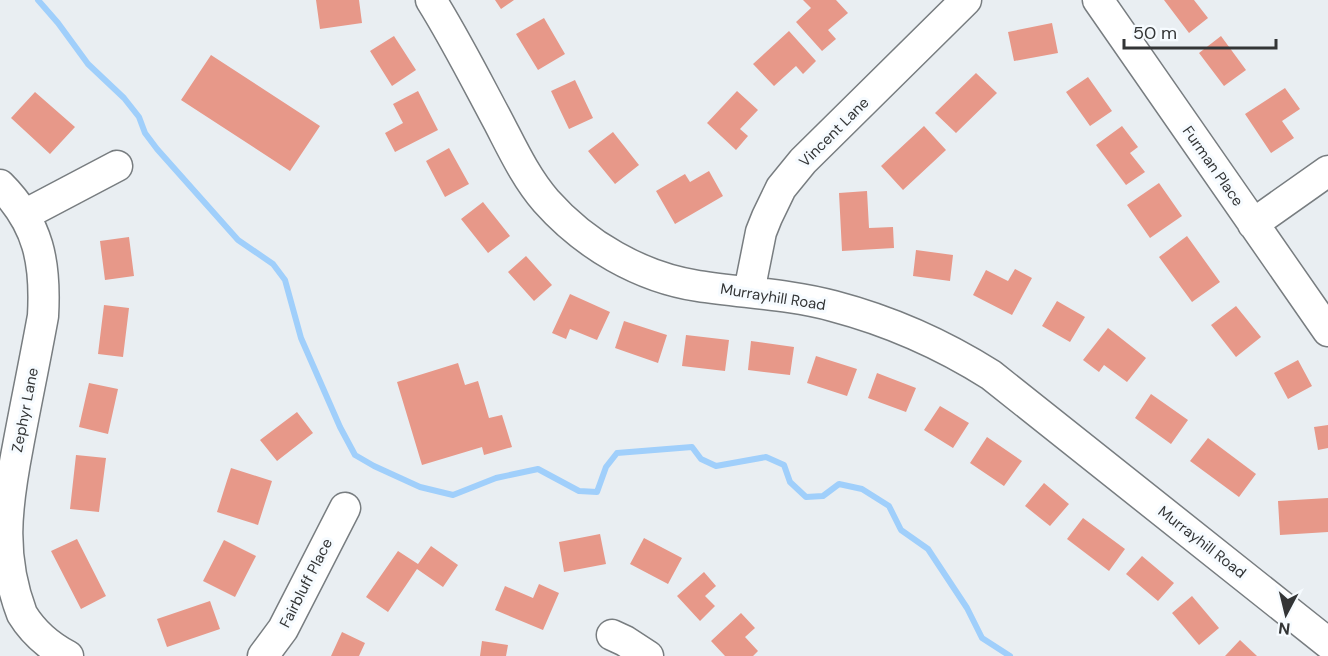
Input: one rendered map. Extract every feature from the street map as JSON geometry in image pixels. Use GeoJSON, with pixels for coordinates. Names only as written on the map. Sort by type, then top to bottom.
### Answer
{"type":"FeatureCollection","features":[{"type":"Feature","properties":{"kind":"street","name":"Murrayhill Road"},"geometry":{"type":"LineString","coordinates":[[430,0],[450,30],[526,173],[548,203],[577,231],[610,255],[660,276],[696,285],[807,300],[834,306],[886,322],[955,353],[991,375],[1324,632]]}},
{"type":"Feature","properties":{"kind":"street","name":"Vincent Lane"},"geometry":{"type":"LineString","coordinates":[[749,292],[762,232],[781,188],[803,161],[966,0]]}},
{"type":"Feature","properties":{"kind":"street","name":"Furman Place"},"geometry":{"type":"LineString","coordinates":[[1098,0],[1328,331]]}},
{"type":"Feature","properties":{"kind":"street"},"geometry":{"type":"LineString","coordinates":[[24,214],[117,166]]}},
{"type":"Feature","properties":{"kind":"street"},"geometry":{"type":"LineString","coordinates":[[1253,224],[1328,171]]}},
{"type":"Feature","properties":{"kind":"street","name":"Zephyr Lane"},"geometry":{"type":"LineString","coordinates":[[0,185],[24,214],[39,250],[45,284],[43,316],[2,526],[2,565],[10,592],[27,621],[45,641],[68,656]]}},
{"type":"Feature","properties":{"kind":"street","name":"Fairbluff Place"},"geometry":{"type":"LineString","coordinates":[[263,656],[283,629],[345,508]]}},
{"type":"Feature","properties":{"kind":"street"},"geometry":{"type":"LineString","coordinates":[[612,635],[648,656]]}},
{"type":"Feature","properties":{"kind":"building"},"geometry":{"type":"Polygon","coordinates":[[[316,0],[359,0],[362,23],[320,29],[316,0]]]}},
{"type":"Feature","properties":{"kind":"building"},"geometry":{"type":"Polygon","coordinates":[[[495,0],[514,0],[501,9],[495,0]]]}},
{"type":"Feature","properties":{"kind":"building"},"geometry":{"type":"Polygon","coordinates":[[[803,0],[836,0],[848,13],[828,30],[836,39],[822,51],[796,22],[811,8],[803,0]]]}},
{"type":"Feature","properties":{"kind":"building"},"geometry":{"type":"Polygon","coordinates":[[[1164,0],[1194,0],[1208,18],[1189,33],[1164,0]]]}},
{"type":"Feature","properties":{"kind":"building"},"geometry":{"type":"Polygon","coordinates":[[[544,18],[565,54],[538,70],[516,34],[544,18]]]}},
{"type":"Feature","properties":{"kind":"building"},"geometry":{"type":"Polygon","coordinates":[[[1052,23],[1058,53],[1014,61],[1008,32],[1052,23]]]}},
{"type":"Feature","properties":{"kind":"building"},"geometry":{"type":"Polygon","coordinates":[[[789,31],[816,61],[803,74],[796,66],[774,86],[753,64],[789,31]]]}},
{"type":"Feature","properties":{"kind":"building"},"geometry":{"type":"Polygon","coordinates":[[[394,36],[416,70],[392,86],[370,51],[394,36]]]}},
{"type":"Feature","properties":{"kind":"building"},"geometry":{"type":"Polygon","coordinates":[[[1221,36],[1246,70],[1224,86],[1199,53],[1221,36]]]}},
{"type":"Feature","properties":{"kind":"building"},"geometry":{"type":"Polygon","coordinates":[[[211,55],[320,126],[290,171],[181,100],[211,55]]]}},
{"type":"Feature","properties":{"kind":"building"},"geometry":{"type":"Polygon","coordinates":[[[976,73],[997,93],[956,133],[935,113],[976,73]]]}},
{"type":"Feature","properties":{"kind":"building"},"geometry":{"type":"Polygon","coordinates":[[[1088,77],[1112,111],[1090,126],[1066,92],[1088,77]]]}},
{"type":"Feature","properties":{"kind":"building"},"geometry":{"type":"Polygon","coordinates":[[[575,80],[593,118],[569,129],[551,91],[575,80]]]}},
{"type":"Feature","properties":{"kind":"building"},"geometry":{"type":"Polygon","coordinates":[[[1285,88],[1300,109],[1282,121],[1294,138],[1271,153],[1245,114],[1285,88]]]}},
{"type":"Feature","properties":{"kind":"building"},"geometry":{"type":"Polygon","coordinates":[[[418,91],[438,130],[395,152],[385,133],[403,123],[393,104],[418,91]]]}},
{"type":"Feature","properties":{"kind":"building"},"geometry":{"type":"Polygon","coordinates":[[[737,91],[758,110],[740,129],[748,136],[736,150],[707,123],[737,91]]]}},
{"type":"Feature","properties":{"kind":"building"},"geometry":{"type":"Polygon","coordinates":[[[35,92],[75,127],[50,154],[11,118],[35,92]]]}},
{"type":"Feature","properties":{"kind":"building"},"geometry":{"type":"Polygon","coordinates":[[[924,126],[946,150],[903,190],[881,166],[924,126]]]}},
{"type":"Feature","properties":{"kind":"building"},"geometry":{"type":"Polygon","coordinates":[[[1122,126],[1138,147],[1130,153],[1145,172],[1126,185],[1096,145],[1122,126]]]}},
{"type":"Feature","properties":{"kind":"building"},"geometry":{"type":"Polygon","coordinates":[[[613,132],[639,165],[615,184],[588,151],[613,132]]]}},
{"type":"Feature","properties":{"kind":"building"},"geometry":{"type":"Polygon","coordinates":[[[449,148],[469,184],[445,197],[426,161],[449,148]]]}},
{"type":"Feature","properties":{"kind":"building"},"geometry":{"type":"Polygon","coordinates":[[[709,171],[723,196],[675,224],[656,191],[685,174],[690,182],[709,171]]]}},
{"type":"Feature","properties":{"kind":"building"},"geometry":{"type":"Polygon","coordinates":[[[1159,183],[1182,216],[1150,238],[1127,205],[1159,183]]]}},
{"type":"Feature","properties":{"kind":"building"},"geometry":{"type":"Polygon","coordinates":[[[867,191],[869,228],[893,227],[894,248],[842,251],[839,193],[867,191]]]}},
{"type":"Feature","properties":{"kind":"building"},"geometry":{"type":"Polygon","coordinates":[[[483,202],[510,236],[488,253],[461,219],[483,202]]]}},
{"type":"Feature","properties":{"kind":"building"},"geometry":{"type":"Polygon","coordinates":[[[1187,236],[1220,282],[1192,302],[1159,257],[1187,236]]]}},
{"type":"Feature","properties":{"kind":"building"},"geometry":{"type":"Polygon","coordinates":[[[129,237],[134,276],[105,280],[100,241],[129,237]]]}},
{"type":"Feature","properties":{"kind":"building"},"geometry":{"type":"Polygon","coordinates":[[[916,250],[953,255],[950,281],[913,276],[916,250]]]}},
{"type":"Feature","properties":{"kind":"building"},"geometry":{"type":"Polygon","coordinates":[[[526,256],[552,285],[534,301],[508,272],[526,256]]]}},
{"type":"Feature","properties":{"kind":"building"},"geometry":{"type":"Polygon","coordinates":[[[1015,269],[1032,278],[1012,315],[973,295],[986,270],[1008,281],[1015,269]]]}},
{"type":"Feature","properties":{"kind":"building"},"geometry":{"type":"Polygon","coordinates":[[[570,294],[610,312],[597,340],[570,329],[566,339],[552,333],[570,294]]]}},
{"type":"Feature","properties":{"kind":"building"},"geometry":{"type":"Polygon","coordinates":[[[1057,301],[1085,317],[1070,342],[1042,326],[1057,301]]]}},
{"type":"Feature","properties":{"kind":"building"},"geometry":{"type":"Polygon","coordinates":[[[104,305],[129,308],[123,357],[98,354],[104,305]]]}},
{"type":"Feature","properties":{"kind":"building"},"geometry":{"type":"Polygon","coordinates":[[[1236,306],[1261,337],[1236,357],[1211,325],[1236,306]]]}},
{"type":"Feature","properties":{"kind":"building"},"geometry":{"type":"Polygon","coordinates":[[[624,321],[667,335],[658,363],[615,348],[624,321]]]}},
{"type":"Feature","properties":{"kind":"building"},"geometry":{"type":"Polygon","coordinates":[[[1108,328],[1146,358],[1127,382],[1104,365],[1099,372],[1083,360],[1108,328]]]}},
{"type":"Feature","properties":{"kind":"building"},"geometry":{"type":"Polygon","coordinates":[[[686,335],[729,340],[725,371],[682,366],[686,335]]]}},
{"type":"Feature","properties":{"kind":"building"},"geometry":{"type":"Polygon","coordinates":[[[751,341],[794,347],[790,375],[748,370],[751,341]]]}},
{"type":"Feature","properties":{"kind":"building"},"geometry":{"type":"Polygon","coordinates":[[[816,356],[857,369],[847,396],[807,383],[816,356]]]}},
{"type":"Feature","properties":{"kind":"building"},"geometry":{"type":"Polygon","coordinates":[[[1298,360],[1312,386],[1288,399],[1274,373],[1298,360]]]}},
{"type":"Feature","properties":{"kind":"building"},"geometry":{"type":"Polygon","coordinates":[[[458,363],[465,385],[478,381],[489,418],[502,415],[512,447],[484,455],[482,447],[422,465],[397,382],[458,363]]]}},
{"type":"Feature","properties":{"kind":"building"},"geometry":{"type":"Polygon","coordinates":[[[877,373],[916,388],[906,412],[868,398],[877,373]]]}},
{"type":"Feature","properties":{"kind":"building"},"geometry":{"type":"Polygon","coordinates":[[[89,383],[118,389],[108,434],[79,427],[89,383]]]}},
{"type":"Feature","properties":{"kind":"building"},"geometry":{"type":"Polygon","coordinates":[[[1151,394],[1188,420],[1171,444],[1135,418],[1151,394]]]}},
{"type":"Feature","properties":{"kind":"building"},"geometry":{"type":"Polygon","coordinates":[[[940,406],[969,423],[953,448],[924,430],[940,406]]]}},
{"type":"Feature","properties":{"kind":"building"},"geometry":{"type":"Polygon","coordinates":[[[297,412],[313,433],[277,461],[260,440],[297,412]]]}},
{"type":"Feature","properties":{"kind":"building"},"geometry":{"type":"Polygon","coordinates":[[[1328,425],[1328,448],[1318,450],[1314,427],[1328,425]]]}},
{"type":"Feature","properties":{"kind":"building"},"geometry":{"type":"Polygon","coordinates":[[[987,437],[1022,461],[1004,486],[970,463],[987,437]]]}},
{"type":"Feature","properties":{"kind":"building"},"geometry":{"type":"Polygon","coordinates":[[[1208,438],[1256,474],[1239,497],[1190,461],[1208,438]]]}},
{"type":"Feature","properties":{"kind":"building"},"geometry":{"type":"Polygon","coordinates":[[[76,455],[106,458],[99,512],[70,509],[76,455]]]}},
{"type":"Feature","properties":{"kind":"building"},"geometry":{"type":"Polygon","coordinates":[[[231,468],[272,481],[258,525],[217,512],[231,468]]]}},
{"type":"Feature","properties":{"kind":"building"},"geometry":{"type":"Polygon","coordinates":[[[1044,483],[1069,504],[1050,526],[1025,506],[1044,483]]]}},
{"type":"Feature","properties":{"kind":"building"},"geometry":{"type":"Polygon","coordinates":[[[1328,498],[1328,532],[1280,535],[1278,501],[1328,498]]]}},
{"type":"Feature","properties":{"kind":"building"},"geometry":{"type":"Polygon","coordinates":[[[1083,518],[1125,549],[1109,571],[1067,539],[1083,518]]]}},
{"type":"Feature","properties":{"kind":"building"},"geometry":{"type":"Polygon","coordinates":[[[600,534],[606,564],[564,572],[559,542],[600,534]]]}},
{"type":"Feature","properties":{"kind":"building"},"geometry":{"type":"Polygon","coordinates":[[[644,538],[682,558],[668,584],[630,564],[644,538]]]}},
{"type":"Feature","properties":{"kind":"building"},"geometry":{"type":"Polygon","coordinates":[[[77,539],[106,596],[81,609],[51,551],[77,539]]]}},
{"type":"Feature","properties":{"kind":"building"},"geometry":{"type":"Polygon","coordinates":[[[224,540],[256,556],[235,597],[203,581],[224,540]]]}},
{"type":"Feature","properties":{"kind":"building"},"geometry":{"type":"Polygon","coordinates":[[[431,546],[458,565],[443,587],[417,569],[388,612],[366,597],[398,551],[418,564],[431,546]]]}},
{"type":"Feature","properties":{"kind":"building"},"geometry":{"type":"Polygon","coordinates":[[[1142,556],[1174,583],[1158,601],[1126,574],[1142,556]]]}},
{"type":"Feature","properties":{"kind":"building"},"geometry":{"type":"Polygon","coordinates":[[[704,572],[716,586],[705,596],[715,606],[700,621],[677,596],[704,572]]]}},
{"type":"Feature","properties":{"kind":"building"},"geometry":{"type":"Polygon","coordinates":[[[539,584],[559,593],[543,630],[495,610],[505,586],[533,598],[539,584]]]}},
{"type":"Feature","properties":{"kind":"building"},"geometry":{"type":"Polygon","coordinates":[[[1192,596],[1219,628],[1199,645],[1172,613],[1192,596]]]}},
{"type":"Feature","properties":{"kind":"building"},"geometry":{"type":"Polygon","coordinates":[[[210,601],[220,629],[167,647],[157,619],[210,601]]]}},
{"type":"Feature","properties":{"kind":"building"},"geometry":{"type":"Polygon","coordinates":[[[741,613],[755,628],[745,637],[758,651],[753,656],[725,656],[711,641],[741,613]]]}},
{"type":"Feature","properties":{"kind":"building"},"geometry":{"type":"Polygon","coordinates":[[[342,632],[365,643],[359,656],[331,656],[342,632]]]}},
{"type":"Feature","properties":{"kind":"building"},"geometry":{"type":"Polygon","coordinates":[[[1240,640],[1257,656],[1225,656],[1240,640]]]}},
{"type":"Feature","properties":{"kind":"building"},"geometry":{"type":"Polygon","coordinates":[[[482,641],[508,645],[506,656],[480,656],[482,641]]]}},
{"type":"Feature","properties":{"kind":"waterway"},"geometry":{"type":"LineString","coordinates":[[38,0],[88,64],[124,98],[139,117],[145,133],[157,149],[238,240],[273,264],[285,280],[301,338],[340,427],[355,455],[420,487],[453,495],[496,478],[538,469],[579,491],[597,492],[606,467],[617,453],[692,447],[701,459],[716,466],[766,457],[784,465],[790,482],[806,497],[823,496],[839,484],[862,489],[889,506],[901,530],[928,549],[967,608],[982,638],[1010,656]]}}]}
